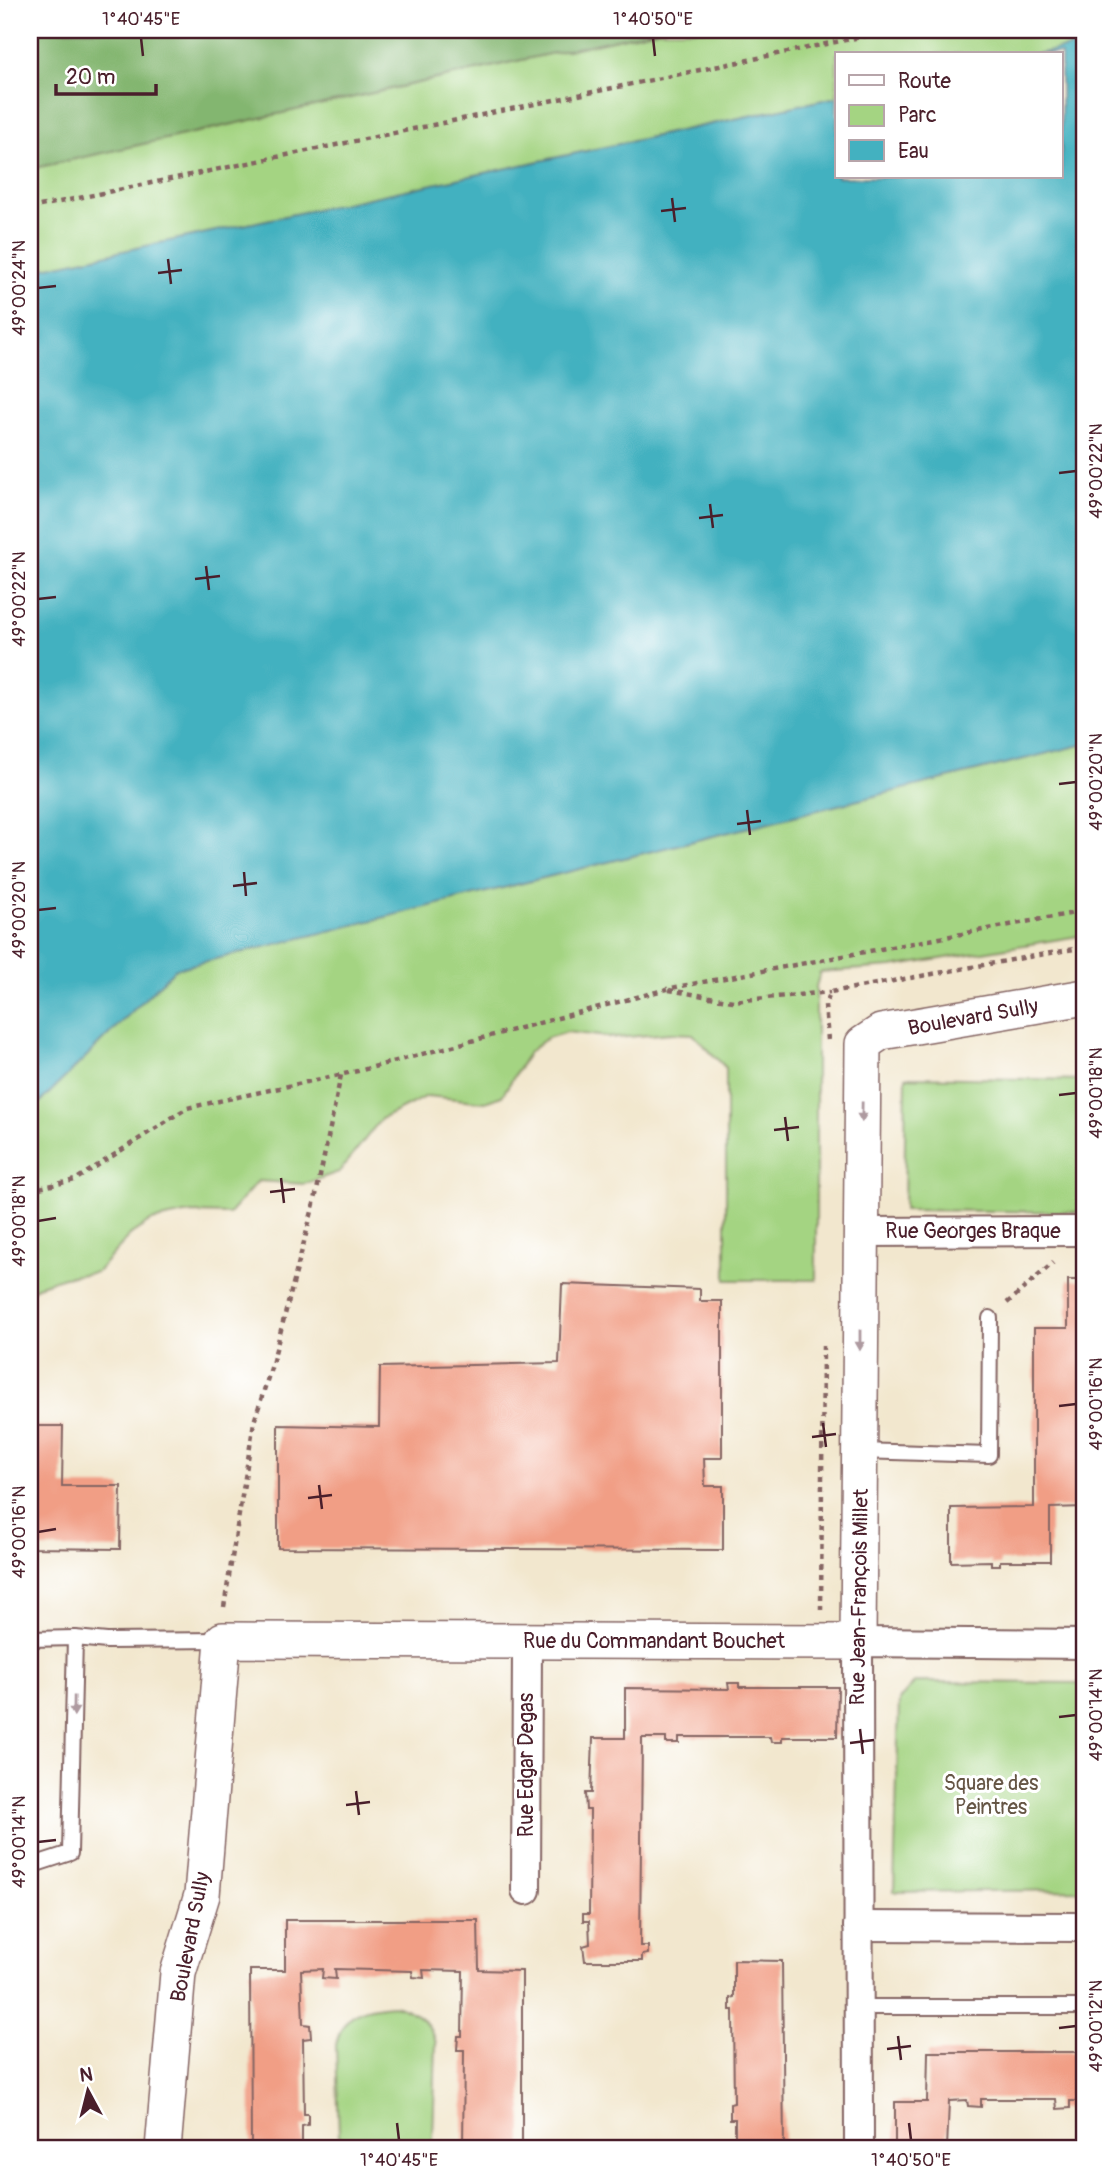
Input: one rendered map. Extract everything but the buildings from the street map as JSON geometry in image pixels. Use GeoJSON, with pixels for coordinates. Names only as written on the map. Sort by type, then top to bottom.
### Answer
{"type":"FeatureCollection","features":[{"type":"Feature","properties":{"kind":"street","name":"Boulevard Sully"},"geometry":{"type":"LineString","coordinates":[[863,1044],[881,1032],[1085,997]]}},
{"type":"Feature","properties":{"kind":"street","name":"Rue Jean-François Millet"},"geometry":{"type":"LineString","coordinates":[[859,2149],[858,1642],[863,1044]]}},
{"type":"Feature","properties":{"kind":"street","name":"Rue Georges Braque"},"geometry":{"type":"LineString","coordinates":[[860,1232],[1085,1231]]}},
{"type":"Feature","properties":{"kind":"street","name":"Boulevard Sully"},"geometry":{"type":"LineString","coordinates":[[163,2149],[178,1973],[202,1895],[223,1640]]}},
{"type":"Feature","properties":{"kind":"street","name":"Rue du Commandant Bouchet"},"geometry":{"type":"LineString","coordinates":[[223,1640],[1085,1644]]}},
{"type":"Feature","properties":{"kind":"street","name":"Rue Edgar Degas"},"geometry":{"type":"LineString","coordinates":[[526,1890],[527,1641]]}},
{"type":"Feature","properties":{"kind":"street"},"geometry":{"type":"LineString","coordinates":[[858,1926],[1085,1927]]}},
{"type":"Feature","properties":{"kind":"lane"},"geometry":{"type":"LineString","coordinates":[[860,1451],[989,1455],[990,1318]]}},
{"type":"Feature","properties":{"kind":"lane"},"geometry":{"type":"LineString","coordinates":[[30,1639],[75,1637],[107,1642],[223,1640]]}},
{"type":"Feature","properties":{"kind":"lane"},"geometry":{"type":"LineString","coordinates":[[30,1866],[70,1853],[75,1637]]}},
{"type":"Feature","properties":{"kind":"lane"},"geometry":{"type":"LineString","coordinates":[[858,2007],[1085,2007]]}},
{"type":"Feature","properties":{"kind":"path"},"geometry":{"type":"LineString","coordinates":[[30,208],[894,30]]}},
{"type":"Feature","properties":{"kind":"path"},"geometry":{"type":"LineString","coordinates":[[30,1190],[75,1180],[187,1108],[341,1075],[665,990],[1085,911]]}},
{"type":"Feature","properties":{"kind":"path"},"geometry":{"type":"LineString","coordinates":[[665,990],[733,1001],[831,992],[1085,947]]}},
{"type":"Feature","properties":{"kind":"path"},"geometry":{"type":"LineString","coordinates":[[829,1052],[825,1005],[831,992]]}},
{"type":"Feature","properties":{"kind":"path"},"geometry":{"type":"LineString","coordinates":[[223,1640],[223,1617],[254,1422],[315,1200],[341,1075]]}},
{"type":"Feature","properties":{"kind":"path"},"geometry":{"type":"LineString","coordinates":[[990,1318],[1054,1262]]}},
{"type":"Feature","properties":{"kind":"green space"},"geometry":{"type":"Polygon","coordinates":[[[30,30],[657,30],[30,169],[30,30]]]}},
{"type":"Feature","properties":{"kind":"green space"},"geometry":{"type":"Polygon","coordinates":[[[657,30],[1085,30],[1085,44],[1047,52],[835,52],[835,97],[30,271],[30,169],[657,30]]]}},
{"type":"Feature","properties":{"kind":"green space"},"geometry":{"type":"Polygon","coordinates":[[[1085,744],[1085,935],[892,967],[820,972],[816,987],[816,1280],[726,1280],[726,1068],[693,1034],[670,1033],[616,1038],[567,1032],[547,1038],[529,1052],[502,1096],[485,1102],[427,1096],[381,1119],[339,1172],[304,1184],[258,1181],[229,1214],[190,1213],[151,1221],[131,1234],[97,1272],[64,1277],[40,1285],[30,1292],[30,1112],[175,969],[1085,744]]]}},
{"type":"Feature","properties":{"kind":"green space"},"geometry":{"type":"Polygon","coordinates":[[[906,1077],[1085,1080],[1085,1212],[904,1210],[906,1077]]]}},
{"type":"Feature","properties":{"kind":"green space","name":"Square des Peintres"},"geometry":{"type":"Polygon","coordinates":[[[915,1682],[1085,1683],[1085,1890],[894,1892],[899,1700],[915,1682]]]}},
{"type":"Feature","properties":{"kind":"green space"},"geometry":{"type":"Polygon","coordinates":[[[393,2005],[408,2010],[426,2023],[436,2043],[433,2139],[428,2149],[345,2149],[339,2135],[336,2045],[339,2034],[349,2018],[356,2013],[372,2007],[393,2005]]]}},
{"type":"Feature","properties":{"kind":"water"},"geometry":{"type":"Polygon","coordinates":[[[1085,44],[1085,744],[175,969],[30,1112],[30,271],[835,97],[835,178],[1062,178],[1062,52],[1047,52],[1085,44]]]}}]}
